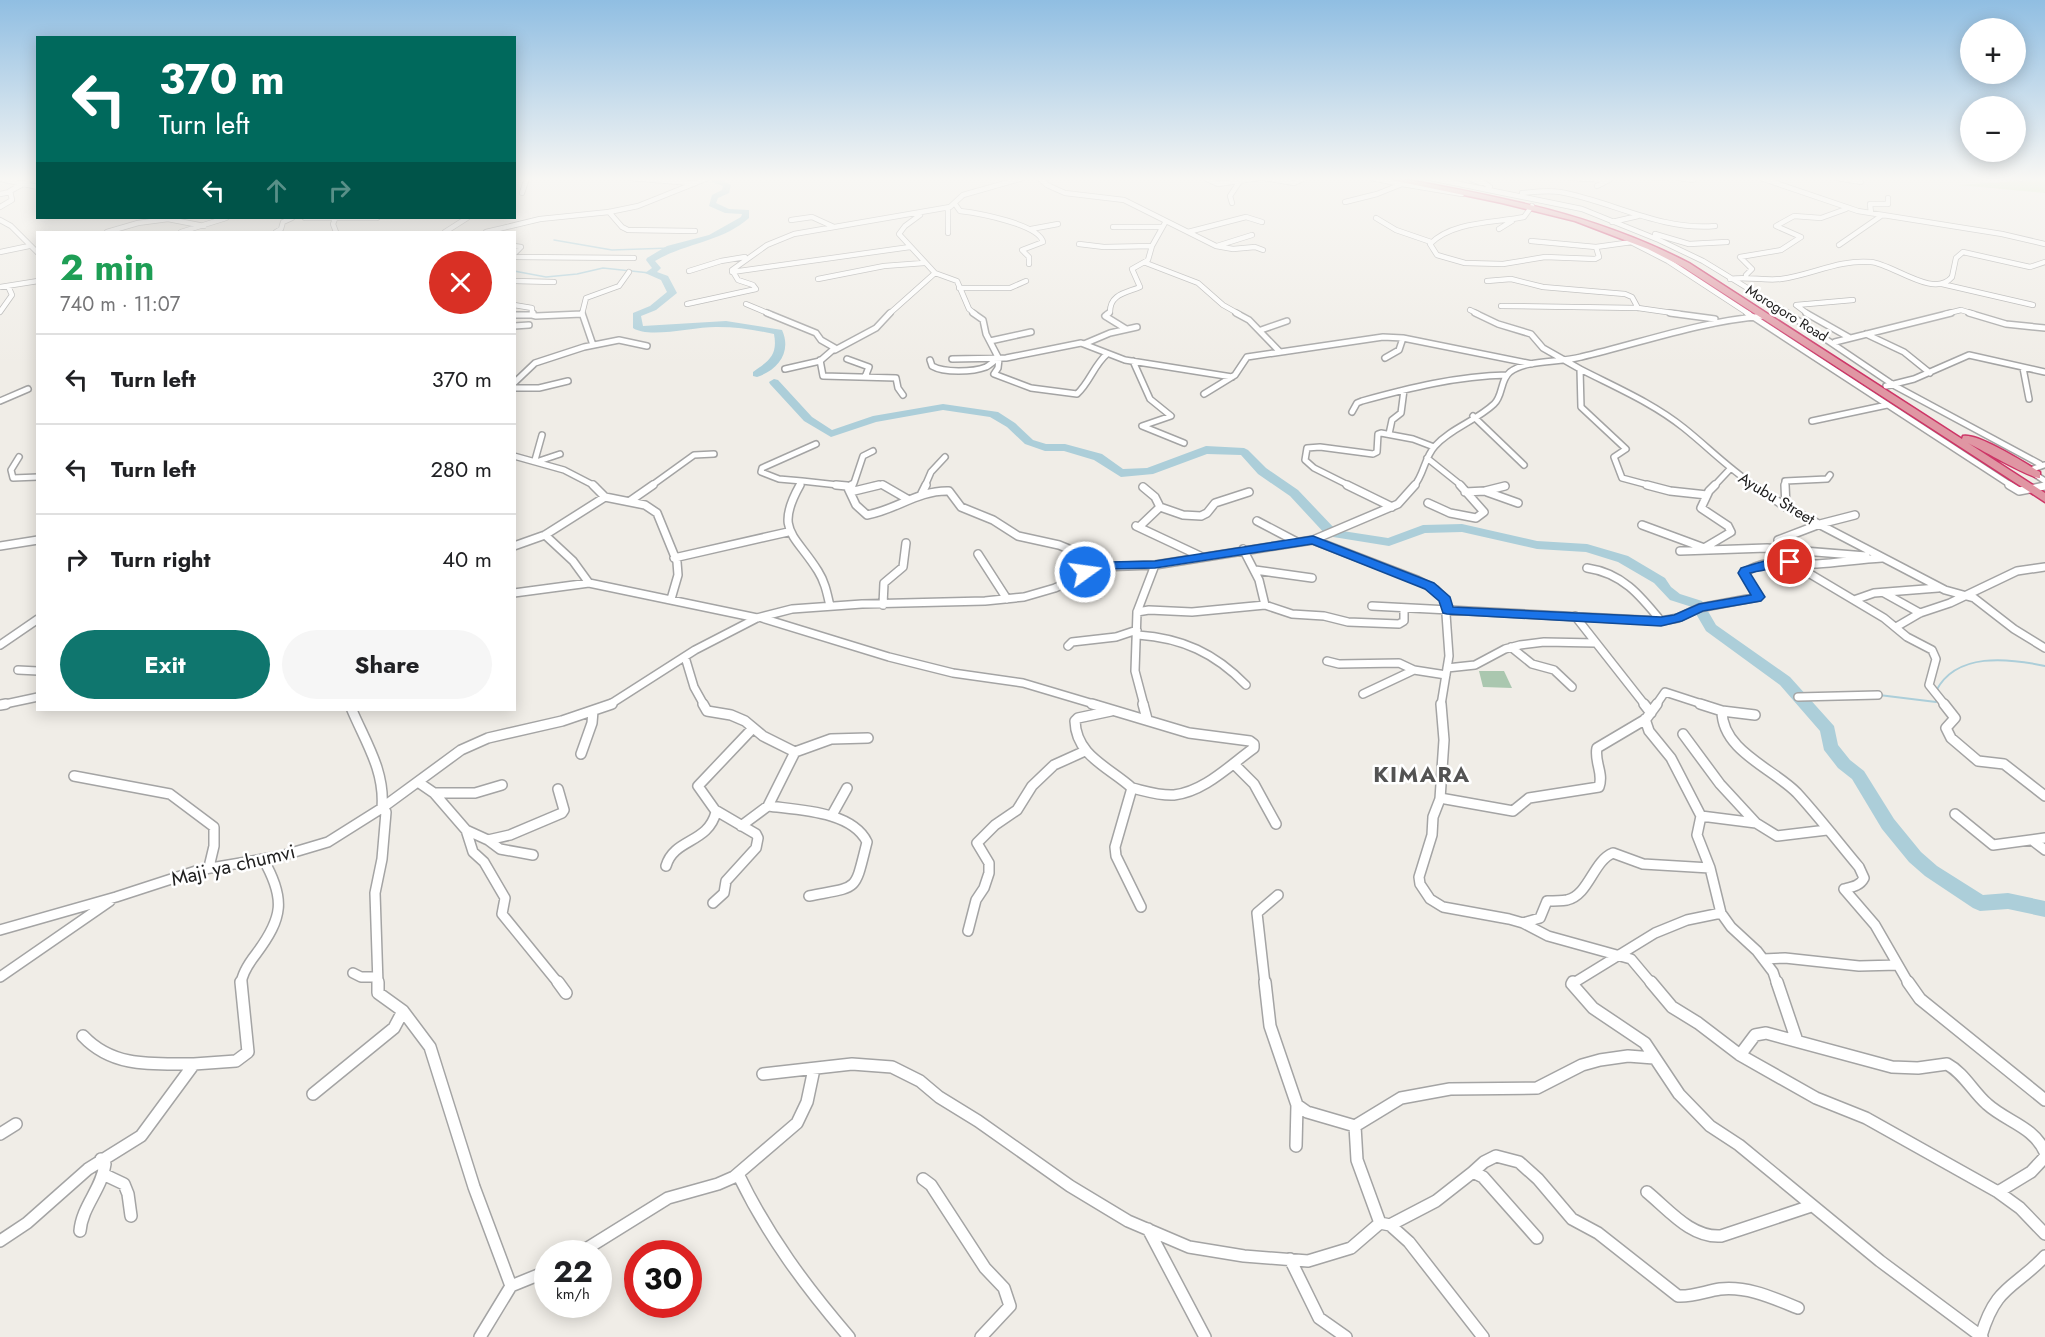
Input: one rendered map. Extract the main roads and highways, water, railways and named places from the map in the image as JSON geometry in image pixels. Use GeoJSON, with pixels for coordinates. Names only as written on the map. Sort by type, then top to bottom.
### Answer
{"type":"FeatureCollection","features":[{"type":"Feature","properties":{"kind":"highway","name":"Morogoro Road"},"geometry":{"type":"LineString","coordinates":[[1632,240],[1686,265],[1763,316],[2041,481]]}},
{"type":"Feature","properties":{"kind":"highway","name":"Morogoro Road"},"geometry":{"type":"LineString","coordinates":[[1645,240],[1669,250],[1721,280],[1890,386],[1964,437],[2041,481]]}},
{"type":"Feature","properties":{"kind":"waterway"},"geometry":{"type":"LineString","coordinates":[[556,240],[612,250],[670,248]]}},
{"type":"Feature","properties":{"kind":"waterway"},"geometry":{"type":"LineString","coordinates":[[699,240],[670,248],[650,260],[657,268],[650,273],[665,278],[672,293],[653,308],[636,315],[638,328],[660,329],[726,324],[779,332],[781,348],[778,358],[757,374]]}},
{"type":"Feature","properties":{"kind":"waterway"},"geometry":{"type":"LineString","coordinates":[[516,271],[546,277],[577,274],[603,268],[650,273]]}},
{"type":"Feature","properties":{"kind":"waterway"},"geometry":{"type":"LineString","coordinates":[[774,382],[808,419],[831,434],[873,419],[943,407],[994,414],[1011,425],[1029,442],[1045,448],[1065,447],[1098,457],[1121,473],[1149,471],[1206,450],[1244,452],[1262,471],[1294,493],[1332,533],[1389,542],[1423,529],[1462,528],[1537,545],[1587,548],[1623,559],[1660,581],[1662,586],[1675,597],[1697,604],[1711,628],[1785,681],[1828,730],[1830,746],[1844,764],[1858,775],[1888,824],[1915,857],[1931,871],[1980,903],[2008,901],[2045,909]]}},
{"type":"Feature","properties":{"kind":"waterway"},"geometry":{"type":"LineString","coordinates":[[1936,691],[1945,678],[1970,664],[2000,660],[2045,666]]}},
{"type":"Feature","properties":{"kind":"waterway"},"geometry":{"type":"LineString","coordinates":[[1879,695],[1936,702],[1936,697]]}},
{"type":"Feature","properties":{"kind":"district","name":"KIMARA"},"geometry":{"type":"Point","coordinates":[1422,774]}}]}
